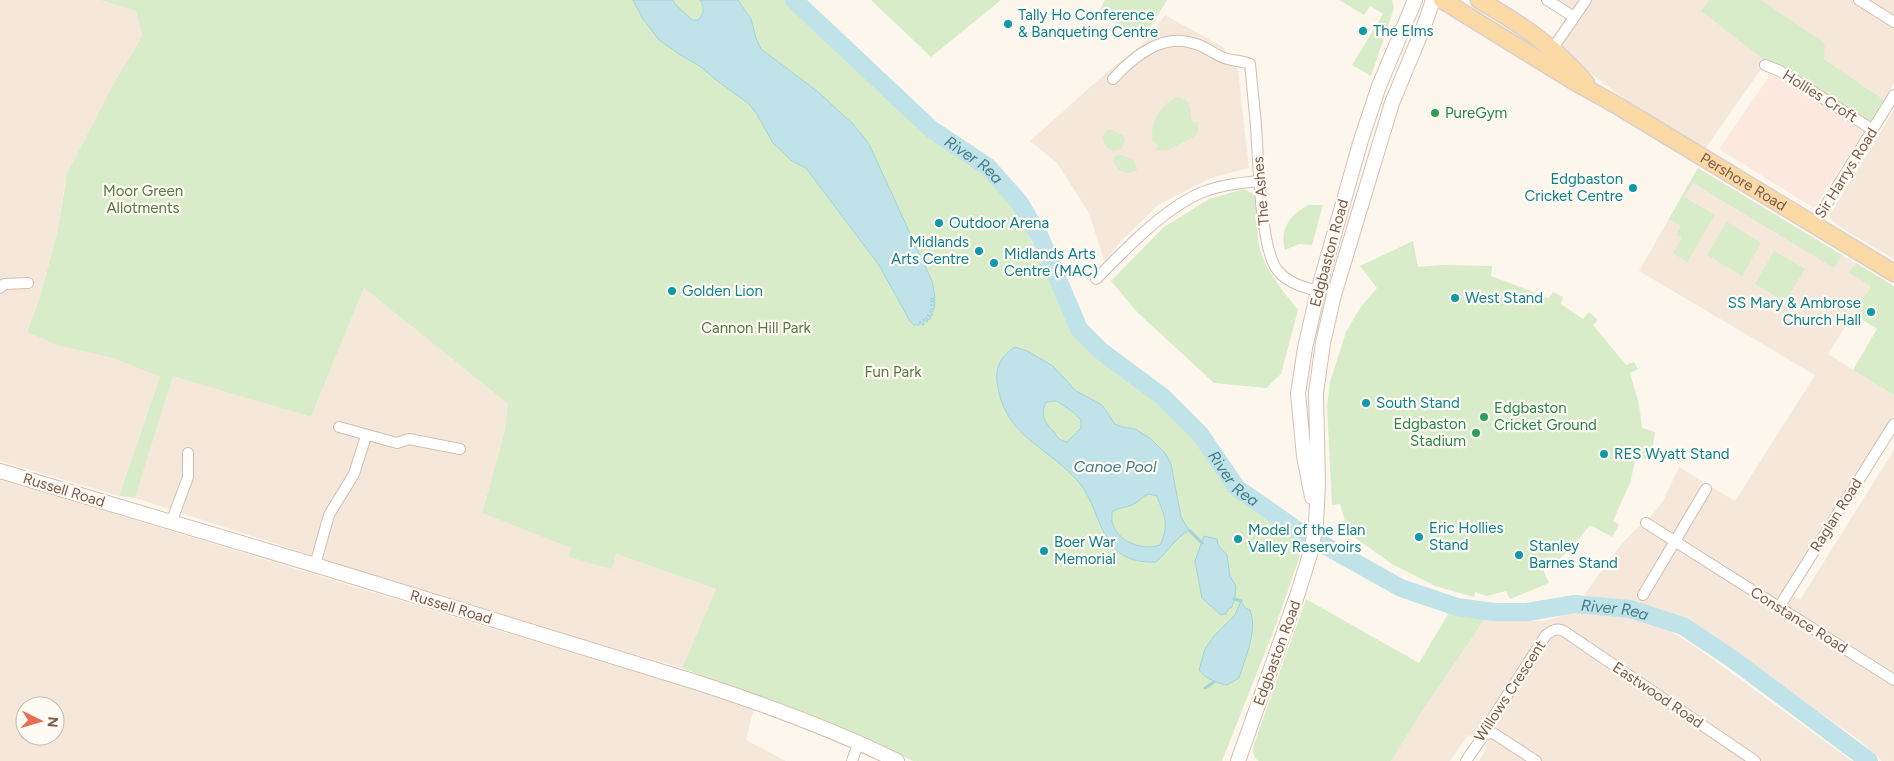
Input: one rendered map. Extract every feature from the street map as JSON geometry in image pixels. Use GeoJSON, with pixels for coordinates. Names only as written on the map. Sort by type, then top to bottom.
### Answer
{"type":"FeatureCollection","features":[{"type":"Feature","properties":{"kind":"main road","name":"Edgbaston Road"},"geometry":{"type":"LineString","coordinates":[[1316,519],[1304,456],[1298,394],[1305,348],[1318,291],[1379,86],[1414,0]]}},
{"type":"Feature","properties":{"kind":"main road","name":"Edgbaston Road"},"geometry":{"type":"LineString","coordinates":[[1238,761],[1298,593],[1311,551],[1316,519],[1318,484],[1316,393],[1323,343],[1334,295],[1392,103],[1424,26],[1432,0]]}},
{"type":"Feature","properties":{"kind":"main road","name":"Pershore Road"},"geometry":{"type":"LineString","coordinates":[[1442,0],[1574,82],[1594,92],[1894,273]]}},
{"type":"Feature","properties":{"kind":"main road","name":"Pershore Road"},"geometry":{"type":"LineString","coordinates":[[1479,0],[1532,32],[1552,48],[1577,72],[1594,92]]}},
{"type":"Feature","properties":{"kind":"main road"},"geometry":{"type":"LineString","coordinates":[[1346,194],[1363,198]]}},
{"type":"Feature","properties":{"kind":"main road"},"geometry":{"type":"LineString","coordinates":[[1318,291],[1334,295]]}},
{"type":"Feature","properties":{"kind":"main road"},"geometry":{"type":"LineString","coordinates":[[1298,394],[1316,393]]}},
{"type":"Feature","properties":{"kind":"main road","name":"Russell Road"},"geometry":{"type":"LineString","coordinates":[[0,471],[316,565],[742,697],[804,721],[896,761]]}},
{"type":"Feature","properties":{"kind":"street"},"geometry":{"type":"LineString","coordinates":[[1547,0],[1574,18]]}},
{"type":"Feature","properties":{"kind":"street"},"geometry":{"type":"LineString","coordinates":[[1552,48],[1586,0]]}},
{"type":"Feature","properties":{"kind":"street"},"geometry":{"type":"LineString","coordinates":[[1859,0],[1894,22]]}},
{"type":"Feature","properties":{"kind":"street","name":"The Ashes"},"geometry":{"type":"LineString","coordinates":[[1113,79],[1135,58],[1153,46],[1176,39],[1196,44],[1226,59],[1241,60],[1250,64],[1265,234],[1276,270],[1297,286],[1318,291]]}},
{"type":"Feature","properties":{"kind":"street","name":"Hollies Croft"},"geometry":{"type":"LineString","coordinates":[[1766,65],[1780,71],[1873,130]]}},
{"type":"Feature","properties":{"kind":"street","name":"Sir Harrys Road"},"geometry":{"type":"LineString","coordinates":[[1814,226],[1894,95]]}},
{"type":"Feature","properties":{"kind":"street"},"geometry":{"type":"LineString","coordinates":[[1096,279],[1164,215],[1201,193],[1230,184],[1259,181]]}},
{"type":"Feature","properties":{"kind":"street"},"geometry":{"type":"LineString","coordinates":[[0,288],[4,284],[28,283]]}},
{"type":"Feature","properties":{"kind":"street","name":"Raglan Road"},"geometry":{"type":"LineString","coordinates":[[1779,607],[1894,424]]}},
{"type":"Feature","properties":{"kind":"street"},"geometry":{"type":"LineString","coordinates":[[339,427],[397,444],[409,439],[460,449]]}},
{"type":"Feature","properties":{"kind":"street"},"geometry":{"type":"LineString","coordinates":[[316,565],[329,515],[354,474],[366,436]]}},
{"type":"Feature","properties":{"kind":"street"},"geometry":{"type":"LineString","coordinates":[[171,523],[188,477],[188,453]]}},
{"type":"Feature","properties":{"kind":"street"},"geometry":{"type":"LineString","coordinates":[[1643,596],[1706,489]]}},
{"type":"Feature","properties":{"kind":"street","name":"Constance Road"},"geometry":{"type":"LineString","coordinates":[[1646,523],[1894,680]]}},
{"type":"Feature","properties":{"kind":"street","name":"Willows Crescent"},"geometry":{"type":"LineString","coordinates":[[1466,761],[1480,738],[1486,734],[1490,722],[1546,635],[1553,629],[1561,629]]}},
{"type":"Feature","properties":{"kind":"street","name":"Eastwood Road"},"geometry":{"type":"LineString","coordinates":[[1561,629],[1755,761]]}},
{"type":"Feature","properties":{"kind":"street"},"geometry":{"type":"LineString","coordinates":[[1486,734],[1493,733],[1536,761]]}},
{"type":"Feature","properties":{"kind":"street"},"geometry":{"type":"LineString","coordinates":[[852,761],[858,744]]}},
{"type":"Feature","properties":{"kind":"shaded area"},"geometry":{"type":"Polygon","coordinates":[[[0,0],[100,0],[136,11],[142,36],[114,83],[65,183],[57,234],[39,300],[27,332],[113,358],[160,377],[119,496],[0,461],[0,0]]]}},
{"type":"Feature","properties":{"kind":"shaded area"},"geometry":{"type":"Polygon","coordinates":[[[1548,0],[1894,0],[1894,84],[1884,100],[1824,59],[1794,22],[1705,149],[1629,102],[1586,70],[1559,45],[1574,17],[1548,0]]]}},
{"type":"Feature","properties":{"kind":"shaded area"},"geometry":{"type":"Polygon","coordinates":[[[1165,15],[1223,47],[1238,70],[1249,168],[1211,178],[1158,205],[1119,243],[1105,263],[1089,213],[1057,163],[1030,141],[1107,72],[1145,42],[1165,15]]]}},
{"type":"Feature","properties":{"kind":"shaded area"},"geometry":{"type":"Polygon","coordinates":[[[1775,68],[1868,127],[1814,208],[1719,149],[1775,68]]]}},
{"type":"Feature","properties":{"kind":"shaded area"},"geometry":{"type":"Polygon","coordinates":[[[1894,110],[1894,259],[1842,228],[1830,219],[1830,215],[1894,110]]]}},
{"type":"Feature","properties":{"kind":"shaded area"},"geometry":{"type":"Polygon","coordinates":[[[1698,168],[1877,276],[1828,354],[1894,395],[1894,415],[1783,590],[1800,600],[1894,450],[1894,761],[1882,761],[1860,741],[1708,633],[1668,614],[1584,595],[1619,547],[1637,528],[1646,523],[1663,501],[1679,467],[1735,501],[1815,375],[1639,271],[1698,168]]]}},
{"type":"Feature","properties":{"kind":"shaded area"},"geometry":{"type":"Polygon","coordinates":[[[364,288],[508,404],[504,434],[482,513],[572,548],[568,557],[612,568],[616,554],[716,589],[682,668],[473,608],[135,498],[173,375],[311,417],[364,288]]]}},
{"type":"Feature","properties":{"kind":"shaded area"},"geometry":{"type":"Polygon","coordinates":[[[0,479],[754,708],[746,740],[786,761],[0,761],[0,479]]]}},
{"type":"Feature","properties":{"kind":"shaded area"},"geometry":{"type":"Polygon","coordinates":[[[1629,610],[1661,625],[1700,650],[1852,761],[1479,761],[1487,747],[1468,735],[1450,761],[1391,761],[1485,619],[1545,621],[1574,612],[1629,610]]]}},
{"type":"Feature","properties":{"kind":"green space","name":"Cannon Hill Park"},"geometry":{"type":"Polygon","coordinates":[[[100,0],[786,0],[929,134],[987,174],[1015,205],[1058,301],[1084,340],[1120,367],[1195,435],[1236,492],[1305,541],[1277,622],[1222,761],[913,761],[828,723],[682,668],[716,589],[616,554],[612,569],[568,557],[571,548],[482,513],[504,434],[508,404],[364,288],[311,417],[173,376],[135,498],[119,496],[160,377],[113,358],[57,345],[27,332],[39,300],[57,234],[67,174],[114,83],[142,36],[136,11],[100,0]]]}},
{"type":"Feature","properties":{"kind":"green space"},"geometry":{"type":"Polygon","coordinates":[[[871,0],[1001,0],[931,57],[871,0]]]}},
{"type":"Feature","properties":{"kind":"green space"},"geometry":{"type":"Polygon","coordinates":[[[1105,0],[1167,0],[1143,39],[1099,12],[1105,0]]]}},
{"type":"Feature","properties":{"kind":"green space"},"geometry":{"type":"Polygon","coordinates":[[[1339,0],[1392,0],[1394,8],[1371,76],[1352,65],[1383,14],[1370,6],[1364,15],[1339,0]]]}},
{"type":"Feature","properties":{"kind":"green space"},"geometry":{"type":"Polygon","coordinates":[[[1709,0],[1761,0],[1825,43],[1824,59],[1884,100],[1868,127],[1767,62],[1701,11],[1709,0]]]}},
{"type":"Feature","properties":{"kind":"green space"},"geometry":{"type":"Polygon","coordinates":[[[1178,97],[1183,98],[1188,103],[1192,122],[1199,122],[1197,135],[1168,150],[1156,151],[1158,145],[1152,140],[1155,120],[1166,104],[1178,97]]]}},
{"type":"Feature","properties":{"kind":"green space"},"geometry":{"type":"Polygon","coordinates":[[[1106,130],[1112,130],[1124,136],[1125,141],[1121,149],[1113,151],[1105,145],[1103,136],[1106,130]]]}},
{"type":"Feature","properties":{"kind":"green space"},"geometry":{"type":"Polygon","coordinates":[[[1121,155],[1134,160],[1137,170],[1126,173],[1120,170],[1113,160],[1115,156],[1121,155]]]}},
{"type":"Feature","properties":{"kind":"green space"},"geometry":{"type":"Polygon","coordinates":[[[1698,168],[1842,255],[1834,268],[1693,183],[1684,197],[1715,215],[1687,262],[1673,253],[1682,238],[1676,234],[1681,226],[1669,219],[1698,168]]]}},
{"type":"Feature","properties":{"kind":"green space"},"geometry":{"type":"Polygon","coordinates":[[[1244,189],[1252,193],[1256,198],[1258,238],[1260,250],[1267,267],[1298,310],[1281,374],[1266,388],[1214,383],[1137,312],[1111,281],[1164,227],[1209,199],[1244,189]]]}},
{"type":"Feature","properties":{"kind":"green space"},"geometry":{"type":"Polygon","coordinates":[[[1308,205],[1323,205],[1312,245],[1299,244],[1285,250],[1284,236],[1288,223],[1296,213],[1308,205]]]}},
{"type":"Feature","properties":{"kind":"green space"},"geometry":{"type":"Polygon","coordinates":[[[1727,222],[1761,243],[1742,276],[1707,255],[1727,222]]]}},
{"type":"Feature","properties":{"kind":"green space","name":"Edgbaston Cricket Ground"},"geometry":{"type":"Polygon","coordinates":[[[1413,241],[1418,267],[1442,265],[1492,266],[1491,276],[1549,298],[1553,292],[1563,297],[1561,304],[1583,319],[1589,312],[1598,320],[1593,325],[1626,365],[1634,362],[1638,369],[1630,373],[1639,404],[1642,428],[1655,432],[1651,459],[1636,457],[1630,483],[1613,521],[1619,525],[1612,537],[1590,525],[1573,546],[1552,566],[1545,561],[1541,564],[1549,583],[1510,599],[1506,591],[1487,596],[1475,592],[1474,597],[1435,586],[1392,564],[1340,527],[1345,521],[1340,504],[1332,505],[1327,407],[1330,382],[1346,332],[1360,308],[1377,288],[1360,266],[1413,241]]]}},
{"type":"Feature","properties":{"kind":"green space"},"geometry":{"type":"Polygon","coordinates":[[[1774,251],[1805,269],[1785,302],[1755,284],[1774,251]]]}},
{"type":"Feature","properties":{"kind":"green space"},"geometry":{"type":"Polygon","coordinates":[[[1856,263],[1894,286],[1894,395],[1853,370],[1877,329],[1853,314],[1871,286],[1849,273],[1856,263]]]}},
{"type":"Feature","properties":{"kind":"green space"},"geometry":{"type":"Polygon","coordinates":[[[1306,599],[1419,663],[1448,614],[1485,619],[1391,761],[1259,761],[1254,756],[1254,744],[1306,599]]]}},
{"type":"Feature","properties":{"kind":"water"},"geometry":{"type":"Polygon","coordinates":[[[633,0],[673,0],[692,20],[698,20],[703,10],[700,0],[738,0],[751,19],[761,49],[817,91],[853,124],[869,144],[932,281],[935,298],[930,299],[935,299],[935,301],[930,301],[935,302],[935,305],[930,305],[935,306],[934,309],[930,309],[934,310],[933,312],[929,311],[933,314],[932,316],[927,315],[931,318],[929,320],[925,317],[927,322],[923,319],[924,324],[922,325],[920,321],[919,325],[914,325],[910,321],[879,265],[806,168],[792,161],[773,143],[749,104],[701,67],[659,40],[643,19],[633,0]]]}},
{"type":"Feature","properties":{"kind":"water","name":"Canoe Pool"},"geometry":{"type":"Polygon","coordinates":[[[1015,347],[1027,351],[1053,366],[1076,391],[1102,405],[1115,424],[1135,429],[1151,439],[1165,453],[1171,464],[1181,517],[1189,530],[1156,562],[1136,560],[1122,555],[1104,534],[1086,492],[1076,479],[1064,467],[1027,438],[1008,415],[1001,400],[997,382],[997,371],[1000,362],[1015,347]],[[1057,401],[1046,402],[1043,411],[1046,422],[1058,437],[1067,442],[1081,428],[1081,420],[1057,401]],[[1149,494],[1134,504],[1112,512],[1112,523],[1120,536],[1132,544],[1153,547],[1160,545],[1165,531],[1165,520],[1157,496],[1149,494]]]}},
{"type":"Feature","properties":{"kind":"water"},"geometry":{"type":"Polygon","coordinates":[[[1204,536],[1217,539],[1218,545],[1227,555],[1230,576],[1236,586],[1232,607],[1228,609],[1226,614],[1221,615],[1202,598],[1195,561],[1204,536]]]}},
{"type":"Feature","properties":{"kind":"water"},"geometry":{"type":"Polygon","coordinates":[[[1241,601],[1245,608],[1250,610],[1252,618],[1252,635],[1247,653],[1239,678],[1227,685],[1218,683],[1205,676],[1199,670],[1205,649],[1214,636],[1235,615],[1241,601]]]}},
{"type":"Feature","properties":{"kind":"waterway","name":"River Rea"},"geometry":{"type":"LineString","coordinates":[[794,0],[931,129],[988,167],[1019,202],[1040,237],[1079,329],[1101,351],[1163,397],[1200,434],[1237,488],[1297,530],[1401,588],[1457,607],[1494,612],[1527,612],[1575,604],[1630,609],[1683,626],[1731,658],[1869,761]]}},
{"type":"Feature","properties":{"kind":"waterway"},"geometry":{"type":"LineString","coordinates":[[1189,530],[1202,543]]}},
{"type":"Feature","properties":{"kind":"waterway"},"geometry":{"type":"LineString","coordinates":[[1234,599],[1241,601]]}},
{"type":"Feature","properties":{"kind":"waterway"},"geometry":{"type":"LineString","coordinates":[[1205,688],[1214,682]]}},
{"type":"Feature","properties":{"kind":"place","name":"Tally Ho Conference & Banqueting Centre"},"geometry":{"type":"Point","coordinates":[1008,24]}},
{"type":"Feature","properties":{"kind":"place","name":"The Elms"},"geometry":{"type":"Point","coordinates":[1363,31]}},
{"type":"Feature","properties":{"kind":"place","name":"PureGym"},"geometry":{"type":"Point","coordinates":[1435,113]}},
{"type":"Feature","properties":{"kind":"place","name":"Edgbaston Cricket Centre"},"geometry":{"type":"Point","coordinates":[1633,188]}},
{"type":"Feature","properties":{"kind":"place","name":"Outdoor Arena"},"geometry":{"type":"Point","coordinates":[939,223]}},
{"type":"Feature","properties":{"kind":"place","name":"Midlands Arts Centre"},"geometry":{"type":"Point","coordinates":[979,251]}},
{"type":"Feature","properties":{"kind":"place","name":"Midlands Arts Centre (MAC)"},"geometry":{"type":"Point","coordinates":[994,263]}},
{"type":"Feature","properties":{"kind":"place","name":"Golden Lion"},"geometry":{"type":"Point","coordinates":[672,291]}},
{"type":"Feature","properties":{"kind":"place","name":"West Stand"},"geometry":{"type":"Point","coordinates":[1455,298]}},
{"type":"Feature","properties":{"kind":"place","name":"SS Mary & Ambrose Church Hall"},"geometry":{"type":"Point","coordinates":[1871,312]}},
{"type":"Feature","properties":{"kind":"place","name":"South Stand"},"geometry":{"type":"Point","coordinates":[1366,403]}},
{"type":"Feature","properties":{"kind":"place","name":"Edgbaston Cricket Ground"},"geometry":{"type":"Point","coordinates":[1484,417]}},
{"type":"Feature","properties":{"kind":"place","name":"Edgbaston Stadium"},"geometry":{"type":"Point","coordinates":[1476,433]}},
{"type":"Feature","properties":{"kind":"place","name":"RES Wyatt Stand"},"geometry":{"type":"Point","coordinates":[1604,454]}},
{"type":"Feature","properties":{"kind":"place","name":"Eric Hollies Stand"},"geometry":{"type":"Point","coordinates":[1419,537]}},
{"type":"Feature","properties":{"kind":"place","name":"Model of the Elan Valley Reservoirs"},"geometry":{"type":"Point","coordinates":[1238,539]}},
{"type":"Feature","properties":{"kind":"place","name":"Boer War Memorial"},"geometry":{"type":"Point","coordinates":[1044,551]}},
{"type":"Feature","properties":{"kind":"place","name":"Stanley Barnes Stand"},"geometry":{"type":"Point","coordinates":[1519,555]}},
{"type":"Feature","properties":{"kind":"park label","name":"Moor Green Allotments"},"geometry":{"type":"Point","coordinates":[143,200]}},
{"type":"Feature","properties":{"kind":"park label","name":"Fun Park"},"geometry":{"type":"Point","coordinates":[893,372]}}]}
